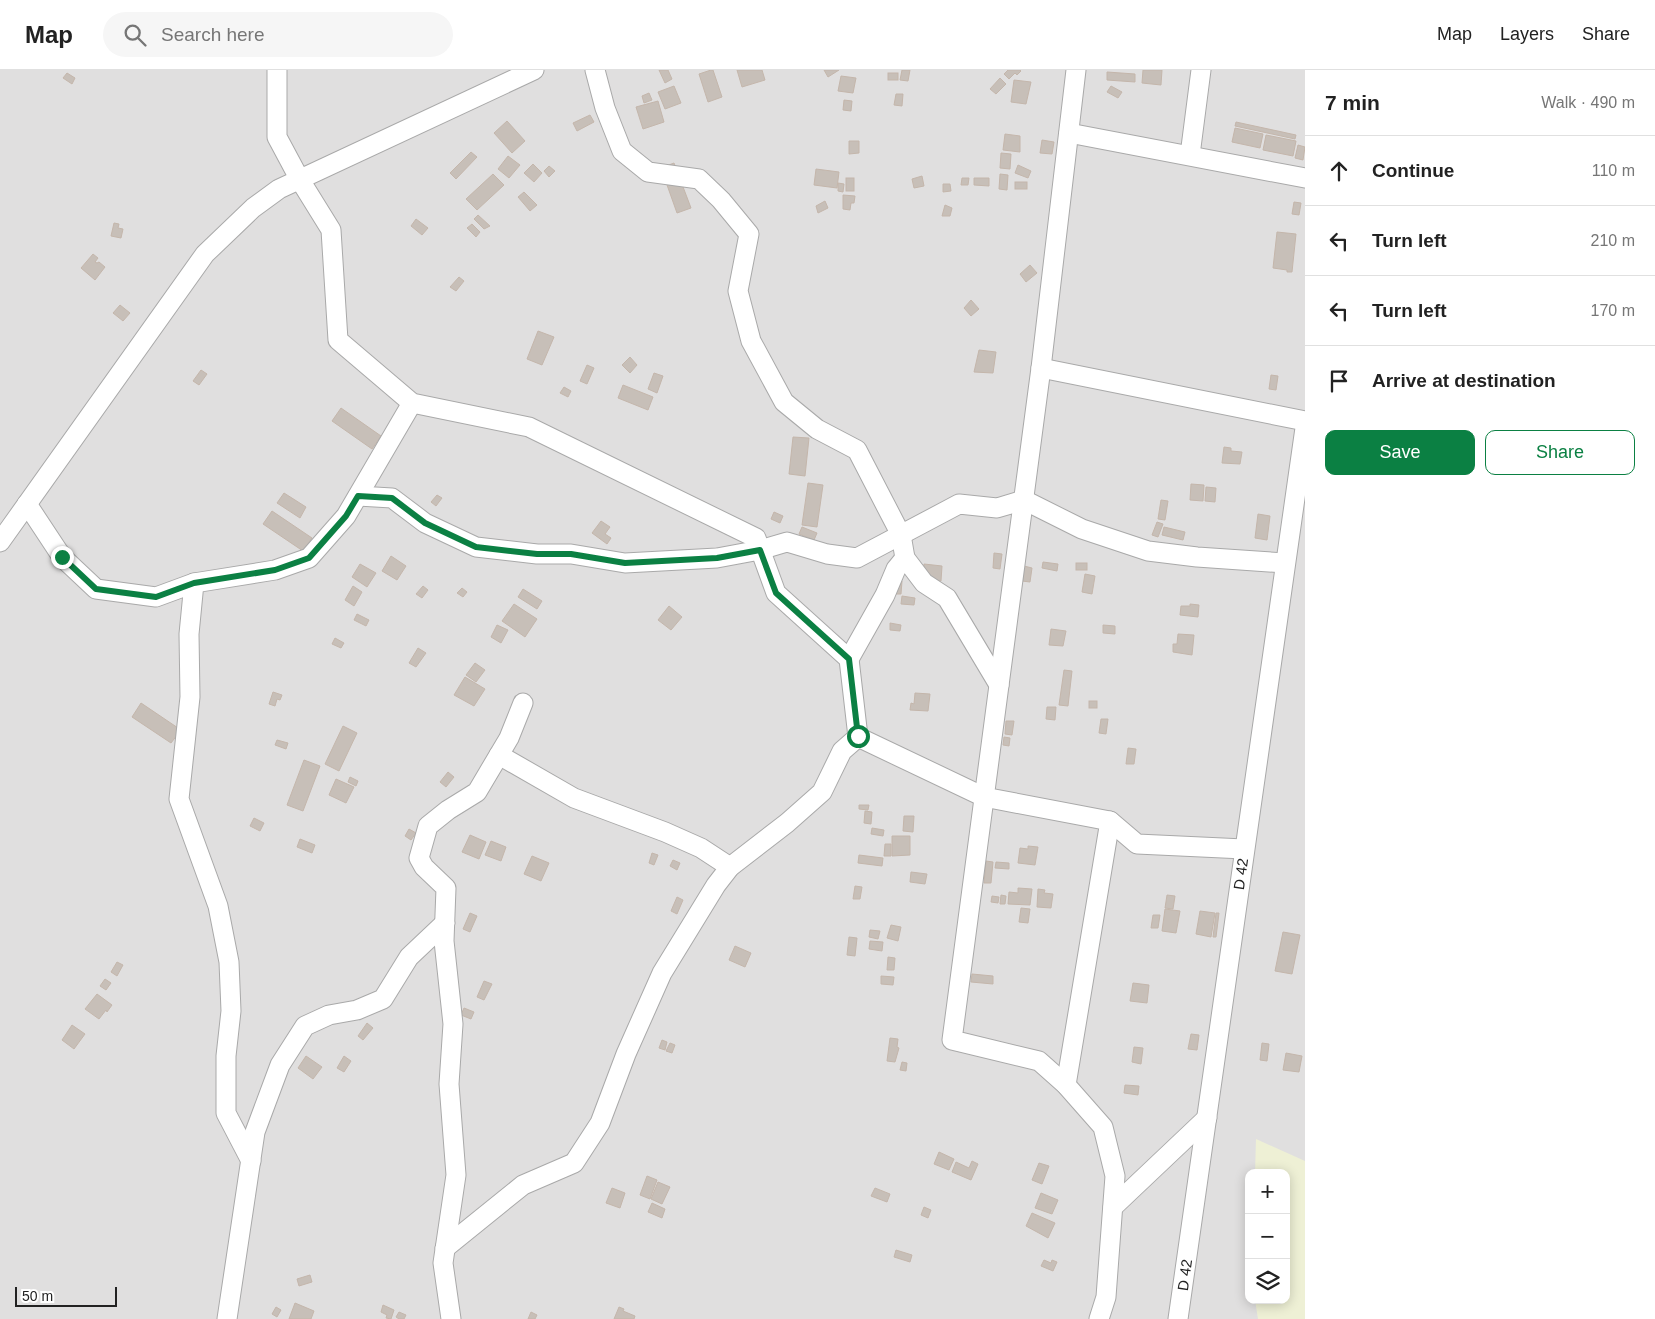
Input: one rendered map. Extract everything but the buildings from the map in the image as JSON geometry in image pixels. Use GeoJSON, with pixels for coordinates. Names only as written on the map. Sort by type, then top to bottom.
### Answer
{"type":"FeatureCollection","features":[{"type":"Feature","properties":{"kind":"street"},"geometry":{"type":"LineString","coordinates":[[278,70],[276,137],[331,230],[338,340],[412,403],[529,427],[756,538],[776,593],[849,659]]}},
{"type":"Feature","properties":{"kind":"street"},"geometry":{"type":"LineString","coordinates":[[0,542],[204,254],[253,208],[279,190],[534,70]]}},
{"type":"Feature","properties":{"kind":"street"},"geometry":{"type":"LineString","coordinates":[[595,70],[605,108],[622,151],[648,172],[699,180],[722,200],[749,234],[738,291],[751,341],[784,402],[817,429],[857,450],[901,535],[905,558],[924,582],[948,598],[999,685]]}},
{"type":"Feature","properties":{"kind":"street"},"geometry":{"type":"LineString","coordinates":[[1076,70],[1041,368],[952,1040],[1038,1061],[1066,1085],[1103,1127],[1115,1176],[1106,1297],[1099,1319]]}},
{"type":"Feature","properties":{"kind":"street"},"geometry":{"type":"LineString","coordinates":[[1190,155],[1201,70]]}},
{"type":"Feature","properties":{"kind":"street"},"geometry":{"type":"LineString","coordinates":[[1069,133],[1305,178]]}},
{"type":"Feature","properties":{"kind":"street"},"geometry":{"type":"LineString","coordinates":[[1041,368],[1305,420]]}},
{"type":"Feature","properties":{"kind":"street"},"geometry":{"type":"LineString","coordinates":[[27,504],[62,557],[96,589],[156,597],[194,583],[275,570],[309,558],[346,516],[412,403]]}},
{"type":"Feature","properties":{"kind":"street","name":"D 42"},"geometry":{"type":"LineString","coordinates":[[1178,1319],[1305,428]]}},
{"type":"Feature","properties":{"kind":"street"},"geometry":{"type":"LineString","coordinates":[[358,496],[392,498],[425,523],[476,547],[537,554],[571,554],[625,563],[717,558],[760,550],[787,542],[827,554],[857,558],[959,504],[997,508],[1024,500],[1082,529],[1148,551],[1286,564]]}},
{"type":"Feature","properties":{"kind":"street"},"geometry":{"type":"LineString","coordinates":[[858,736],[849,659],[885,595],[896,569],[905,558]]}},
{"type":"Feature","properties":{"kind":"street"},"geometry":{"type":"LineString","coordinates":[[194,583],[189,634],[190,697],[179,799],[218,906],[229,962],[231,1011],[226,1056],[226,1113],[251,1161]]}},
{"type":"Feature","properties":{"kind":"street"},"geometry":{"type":"LineString","coordinates":[[451,1319],[443,1263],[456,1175],[449,1084],[453,1024],[444,941],[446,888],[424,867],[419,858],[428,826],[448,810],[477,792],[509,738],[523,703]]}},
{"type":"Feature","properties":{"kind":"street"},"geometry":{"type":"LineString","coordinates":[[858,736],[984,797],[1110,821],[1136,844],[1244,849]]}},
{"type":"Feature","properties":{"kind":"street"},"geometry":{"type":"LineString","coordinates":[[445,1248],[522,1185],[574,1164],[600,1123],[626,1054],[662,973],[682,938],[730,866],[787,823],[822,792],[842,751],[858,736]]}},
{"type":"Feature","properties":{"kind":"street"},"geometry":{"type":"LineString","coordinates":[[499,755],[574,798],[692,844],[730,866]]}},
{"type":"Feature","properties":{"kind":"street"},"geometry":{"type":"LineString","coordinates":[[1066,1085],[1110,821]]}},
{"type":"Feature","properties":{"kind":"street"},"geometry":{"type":"LineString","coordinates":[[227,1319],[255,1132],[280,1065],[305,1026],[329,1015],[357,1010],[384,999],[409,957],[445,923]]}},
{"type":"Feature","properties":{"kind":"street"},"geometry":{"type":"LineString","coordinates":[[1113,1207],[1207,1118]]}},
{"type":"Feature","properties":{"kind":"shaded area"},"geometry":{"type":"Polygon","coordinates":[[[0,70],[1305,70],[1305,1319],[0,1319],[0,70]]]}},
{"type":"Feature","properties":{"kind":"green space"},"geometry":{"type":"Polygon","coordinates":[[[1256,1139],[1305,1161],[1305,1319],[1258,1319],[1256,1304],[1290,1304],[1290,1169],[1255,1169],[1256,1139]]]}},
{"type":"Feature","properties":{"kind":"route"},"geometry":{"type":"LineString","coordinates":[[62,557],[96,589],[156,597],[194,583],[275,570],[309,558],[346,516],[358,496],[392,498],[425,523],[476,547],[537,554],[571,554],[625,563],[717,558],[760,550],[776,593],[849,659],[858,736]]}}]}
